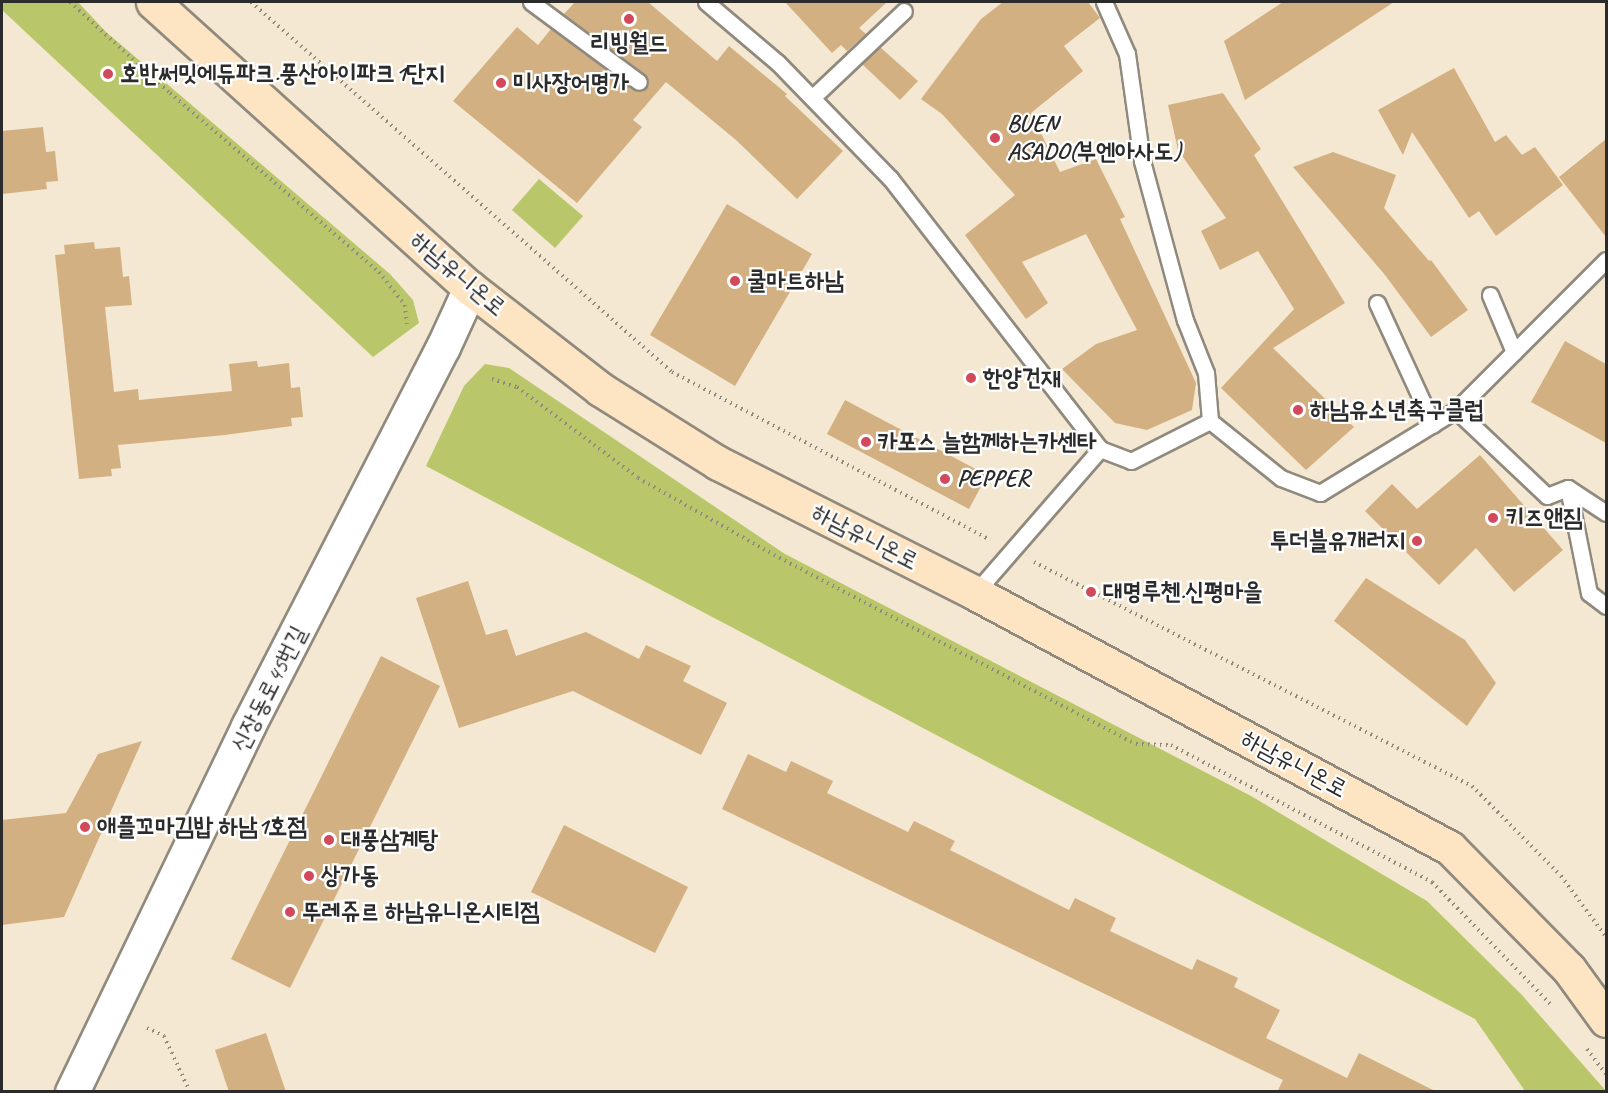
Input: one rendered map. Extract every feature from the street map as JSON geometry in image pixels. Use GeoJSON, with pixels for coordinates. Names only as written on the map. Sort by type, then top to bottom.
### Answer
{"type":"FeatureCollection","features":[{"type":"Feature","properties":{"kind":"main road","name":"하남유니온로"},"geometry":{"type":"LineString","coordinates":[[153,2],[471,288],[600,389],[718,464],[975,593],[1450,848],[1569,969],[1606,1020]]}},
{"type":"Feature","properties":{"kind":"street","name":"신장동로45번길"},"geometry":{"type":"LineString","coordinates":[[72,1092],[249,726],[471,288]]}},
{"type":"Feature","properties":{"kind":"lane"},"geometry":{"type":"LineString","coordinates":[[531,2],[639,82]]}},
{"type":"Feature","properties":{"kind":"lane"},"geometry":{"type":"LineString","coordinates":[[706,2],[778,63],[890,178],[1100,449],[1131,461],[1210,420]]}},
{"type":"Feature","properties":{"kind":"lane"},"geometry":{"type":"LineString","coordinates":[[1104,2],[1127,54],[1142,161],[1185,320],[1206,373],[1210,420],[1281,478],[1320,493],[1456,410],[1606,260]]}},
{"type":"Feature","properties":{"kind":"lane"},"geometry":{"type":"LineString","coordinates":[[813,97],[904,11]]}},
{"type":"Feature","properties":{"kind":"lane"},"geometry":{"type":"LineString","coordinates":[[1490,295],[1514,352]]}},
{"type":"Feature","properties":{"kind":"lane"},"geometry":{"type":"LineString","coordinates":[[1377,303],[1433,425]]}},
{"type":"Feature","properties":{"kind":"lane"},"geometry":{"type":"LineString","coordinates":[[1456,410],[1547,496],[1568,488]]}},
{"type":"Feature","properties":{"kind":"lane"},"geometry":{"type":"LineString","coordinates":[[975,593],[1100,449]]}},
{"type":"Feature","properties":{"kind":"lane"},"geometry":{"type":"LineString","coordinates":[[1568,488],[1606,513]]}},
{"type":"Feature","properties":{"kind":"lane"},"geometry":{"type":"LineString","coordinates":[[1568,488],[1589,593],[1606,606]]}},
{"type":"Feature","properties":{"kind":"path"},"geometry":{"type":"LineString","coordinates":[[70,2],[170,93],[379,272],[405,305],[406,324]]}},
{"type":"Feature","properties":{"kind":"path"},"geometry":{"type":"LineString","coordinates":[[251,2],[672,372],[1011,551],[1472,786],[1562,876],[1606,937]]}},
{"type":"Feature","properties":{"kind":"path"},"geometry":{"type":"LineString","coordinates":[[492,379],[517,387],[638,478],[774,555],[1136,744],[1171,745],[1432,882],[1553,1007]]}},
{"type":"Feature","properties":{"kind":"path"},"geometry":{"type":"LineString","coordinates":[[147,1028],[164,1036],[190,1092]]}},
{"type":"Feature","properties":{"kind":"path"},"geometry":{"type":"LineString","coordinates":[[1581,1040],[1606,1074]]}},
{"type":"Feature","properties":{"kind":"green space"},"geometry":{"type":"Polygon","coordinates":[[[2,2],[78,2],[106,32],[390,274],[413,300],[419,323],[373,357],[2,10],[2,2]]]}},
{"type":"Feature","properties":{"kind":"green space"},"geometry":{"type":"Polygon","coordinates":[[[539,179],[583,216],[555,248],[512,210],[539,179]]]}},
{"type":"Feature","properties":{"kind":"green space"},"geometry":{"type":"Polygon","coordinates":[[[485,364],[509,368],[785,554],[1251,796],[1427,901],[1521,994],[1606,1091],[1525,1091],[1475,1019],[426,466],[464,386],[485,364]]]}},
{"type":"Feature","properties":{"kind":"building"},"geometry":{"type":"Polygon","coordinates":[[[575,2],[648,2],[717,61],[729,46],[787,94],[785,96],[843,151],[797,199],[736,140],[666,82],[633,120],[642,127],[577,203],[453,101],[517,27],[538,45],[551,29],[633,90],[638,92],[646,88],[649,83],[645,74],[564,14],[575,2]]]}},
{"type":"Feature","properties":{"kind":"building"},"geometry":{"type":"Polygon","coordinates":[[[785,2],[887,2],[859,28],[866,34],[847,51],[841,45],[832,53],[785,2]]]}},
{"type":"Feature","properties":{"kind":"building"},"geometry":{"type":"Polygon","coordinates":[[[1003,2],[1088,2],[1100,18],[1064,46],[1083,71],[1031,113],[1060,172],[1096,159],[1125,217],[1120,219],[1196,383],[1192,410],[1147,430],[1115,423],[1062,369],[1096,344],[1137,330],[1086,234],[1022,262],[1048,303],[1026,319],[965,235],[1015,195],[942,114],[921,99],[981,19],[1003,2]]]}},
{"type":"Feature","properties":{"kind":"building"},"geometry":{"type":"Polygon","coordinates":[[[1283,2],[1394,2],[1245,100],[1224,41],[1283,2]]]}},
{"type":"Feature","properties":{"kind":"building"},"geometry":{"type":"Polygon","coordinates":[[[880,47],[918,81],[900,100],[862,64],[880,47]]]}},
{"type":"Feature","properties":{"kind":"building"},"geometry":{"type":"Polygon","coordinates":[[[1454,68],[1495,142],[1506,135],[1522,155],[1535,147],[1563,185],[1496,236],[1479,211],[1469,218],[1412,132],[1403,155],[1378,110],[1454,68]]]}},
{"type":"Feature","properties":{"kind":"building"},"geometry":{"type":"Polygon","coordinates":[[[1223,93],[1261,149],[1254,155],[1345,303],[1273,348],[1354,427],[1306,470],[1221,388],[1294,309],[1258,251],[1220,270],[1201,231],[1226,218],[1178,150],[1168,105],[1223,93]]]}},
{"type":"Feature","properties":{"kind":"building"},"geometry":{"type":"Polygon","coordinates":[[[43,127],[46,152],[55,151],[58,181],[46,182],[47,189],[2,194],[2,131],[43,127]]]}},
{"type":"Feature","properties":{"kind":"building"},"geometry":{"type":"Polygon","coordinates":[[[1606,139],[1606,237],[1559,177],[1606,139]]]}},
{"type":"Feature","properties":{"kind":"building"},"geometry":{"type":"Polygon","coordinates":[[[1333,152],[1396,175],[1384,208],[1429,261],[1431,260],[1468,310],[1431,337],[1385,275],[1293,167],[1333,152]]]}},
{"type":"Feature","properties":{"kind":"building"},"geometry":{"type":"Polygon","coordinates":[[[727,204],[812,254],[735,386],[650,335],[727,204]]]}},
{"type":"Feature","properties":{"kind":"building"},"geometry":{"type":"Polygon","coordinates":[[[94,242],[95,249],[120,247],[123,277],[129,276],[132,305],[105,307],[114,392],[138,389],[139,400],[232,391],[229,364],[257,361],[258,367],[289,363],[291,388],[300,387],[303,417],[291,418],[292,426],[118,445],[121,468],[111,469],[112,476],[79,479],[55,255],[65,254],[64,245],[94,242]]]}},
{"type":"Feature","properties":{"kind":"building"},"geometry":{"type":"Polygon","coordinates":[[[1565,341],[1606,364],[1606,443],[1531,402],[1565,341]]]}},
{"type":"Feature","properties":{"kind":"building"},"geometry":{"type":"Polygon","coordinates":[[[845,400],[987,475],[969,509],[827,434],[845,400]]]}},
{"type":"Feature","properties":{"kind":"building"},"geometry":{"type":"Polygon","coordinates":[[[1480,455],[1563,550],[1514,592],[1476,548],[1439,585],[1365,511],[1392,484],[1417,509],[1480,455]]]}},
{"type":"Feature","properties":{"kind":"building"},"geometry":{"type":"Polygon","coordinates":[[[1366,578],[1465,640],[1496,683],[1467,726],[1334,621],[1366,578]]]}},
{"type":"Feature","properties":{"kind":"building"},"geometry":{"type":"Polygon","coordinates":[[[468,581],[486,635],[507,629],[516,656],[586,632],[639,659],[646,645],[691,666],[683,681],[727,703],[701,755],[573,691],[459,728],[416,598],[468,581]]]}},
{"type":"Feature","properties":{"kind":"building","name":"상가동"},"geometry":{"type":"Polygon","coordinates":[[[381,656],[440,686],[290,988],[231,959],[381,656]]]}},
{"type":"Feature","properties":{"kind":"building"},"geometry":{"type":"Polygon","coordinates":[[[142,741],[64,917],[2,925],[2,820],[66,813],[98,754],[142,741]]]}},
{"type":"Feature","properties":{"kind":"building"},"geometry":{"type":"Polygon","coordinates":[[[748,754],[786,772],[791,761],[833,781],[827,793],[908,832],[914,821],[955,841],[950,850],[1069,910],[1075,898],[1116,918],[1110,931],[1192,970],[1197,959],[1238,978],[1234,987],[1280,1010],[1266,1038],[1347,1078],[1359,1053],[1437,1092],[1277,1092],[1283,1080],[722,809],[748,754]]]}},
{"type":"Feature","properties":{"kind":"building"},"geometry":{"type":"Polygon","coordinates":[[[564,825],[688,887],[655,953],[531,892],[564,825]]]}},
{"type":"Feature","properties":{"kind":"building"},"geometry":{"type":"Polygon","coordinates":[[[266,1033],[286,1092],[229,1092],[215,1050],[266,1033]]]}},
{"type":"Feature","properties":{"kind":"place","name":"리빙월드"},"geometry":{"type":"Point","coordinates":[629,19]}},
{"type":"Feature","properties":{"kind":"place","name":"호반써밋에듀파크.풍산아이파크1단지"},"geometry":{"type":"Point","coordinates":[108,74]}},
{"type":"Feature","properties":{"kind":"place","name":"미사장어명가"},"geometry":{"type":"Point","coordinates":[501,83]}},
{"type":"Feature","properties":{"kind":"place","name":"BUEN ASADO(부엔아사도)"},"geometry":{"type":"Point","coordinates":[995,138]}},
{"type":"Feature","properties":{"kind":"place","name":"쿨마트하남"},"geometry":{"type":"Point","coordinates":[735,281]}},
{"type":"Feature","properties":{"kind":"place","name":"한양건재"},"geometry":{"type":"Point","coordinates":[971,378]}},
{"type":"Feature","properties":{"kind":"place","name":"하남유소년축구클럽"},"geometry":{"type":"Point","coordinates":[1298,410]}},
{"type":"Feature","properties":{"kind":"place","name":"카포스 늘함께하는카센타"},"geometry":{"type":"Point","coordinates":[866,442]}},
{"type":"Feature","properties":{"kind":"place","name":"PEPPER"},"geometry":{"type":"Point","coordinates":[945,479]}},
{"type":"Feature","properties":{"kind":"place","name":"키즈앤짐"},"geometry":{"type":"Point","coordinates":[1493,518]}},
{"type":"Feature","properties":{"kind":"place","name":"투더블유개러지"},"geometry":{"type":"Point","coordinates":[1417,541]}},
{"type":"Feature","properties":{"kind":"place","name":"대명루첸.신평마을"},"geometry":{"type":"Point","coordinates":[1091,592]}},
{"type":"Feature","properties":{"kind":"place","name":"애플꼬마김밥 하남1호점"},"geometry":{"type":"Point","coordinates":[85,827]}},
{"type":"Feature","properties":{"kind":"place","name":"대풍삼계탕"},"geometry":{"type":"Point","coordinates":[329,840]}},
{"type":"Feature","properties":{"kind":"place","name":"상가동"},"geometry":{"type":"Point","coordinates":[309,876]}},
{"type":"Feature","properties":{"kind":"place","name":"뚜레쥬르 하남유니온시티점"},"geometry":{"type":"Point","coordinates":[290,912]}}]}
